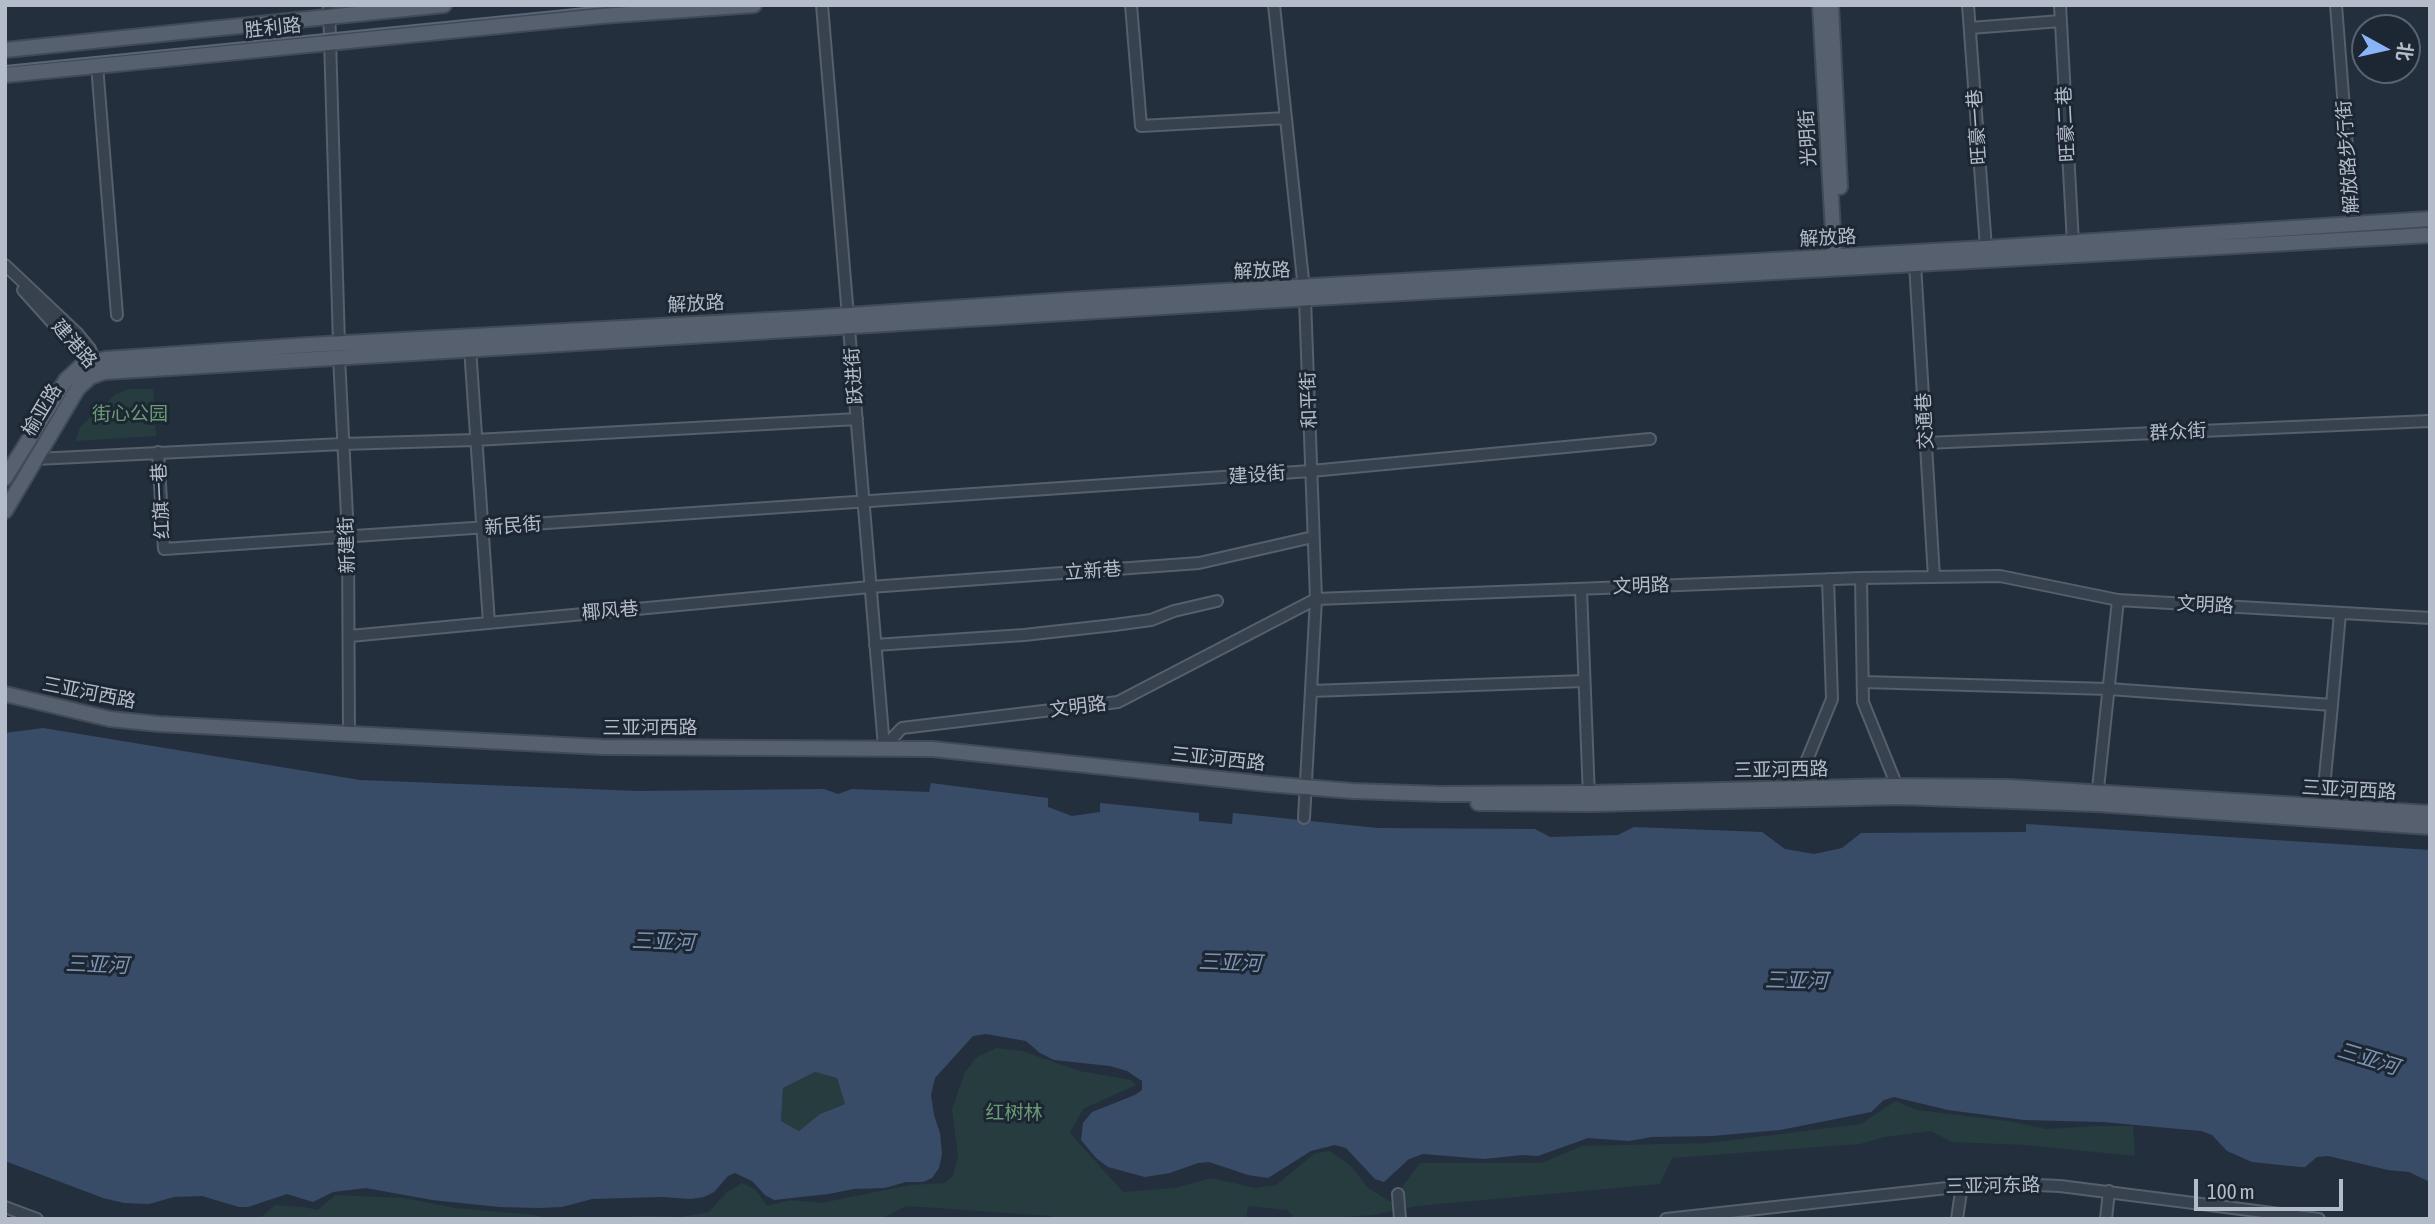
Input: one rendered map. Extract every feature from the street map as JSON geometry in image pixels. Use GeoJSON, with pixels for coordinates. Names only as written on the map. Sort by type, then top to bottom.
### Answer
{"type":"FeatureCollection","features":[{"type":"Feature","properties":{"kind":"main road","name":"胜利路"},"geometry":{"type":"LineString","coordinates":[[5,50],[329,11],[444,5]]}},
{"type":"Feature","properties":{"kind":"main road","name":"胜利路"},"geometry":{"type":"LineString","coordinates":[[5,75],[601,16],[754,5]]}},
{"type":"Feature","properties":{"kind":"main road","name":"光明街"},"geometry":{"type":"LineString","coordinates":[[1820,5],[1840,262]]}},
{"type":"Feature","properties":{"kind":"main road","name":"光明街"},"geometry":{"type":"LineString","coordinates":[[1831,5],[1840,262]]}},
{"type":"Feature","properties":{"kind":"main road","name":"解放路"},"geometry":{"type":"LineString","coordinates":[[94,366],[1840,262],[1986,248],[2430,219]]}},
{"type":"Feature","properties":{"kind":"main road","name":"解放路"},"geometry":{"type":"LineString","coordinates":[[1840,262],[1915,264],[2430,235]]}},
{"type":"Feature","properties":{"kind":"main road","name":"解放路"},"geometry":{"type":"LineString","coordinates":[[339,350],[470,348],[849,321]]}},
{"type":"Feature","properties":{"kind":"main road","name":"榆亚路"},"geometry":{"type":"LineString","coordinates":[[5,511],[78,388],[94,366]]}},
{"type":"Feature","properties":{"kind":"main road","name":"榆亚路"},"geometry":{"type":"LineString","coordinates":[[5,478],[66,380],[80,368],[94,366]]}},
{"type":"Feature","properties":{"kind":"main road","name":"三亚河西路"},"geometry":{"type":"LineString","coordinates":[[5,694],[110,719],[159,724],[603,747],[884,747],[991,754],[1305,791]]}},
{"type":"Feature","properties":{"kind":"main road","name":"三亚河西路"},"geometry":{"type":"LineString","coordinates":[[5,703],[79,721],[153,731],[378,745],[591,754],[883,754],[1305,791],[1589,799],[2008,787],[2097,798],[2430,827]]}},
{"type":"Feature","properties":{"kind":"main road","name":"三亚河西路"},"geometry":{"type":"LineString","coordinates":[[2097,798],[2430,813]]}},
{"type":"Feature","properties":{"kind":"street","name":"跃进街"},"geometry":{"type":"LineString","coordinates":[[822,5],[884,747]]}},
{"type":"Feature","properties":{"kind":"street"},"geometry":{"type":"LineString","coordinates":[[1131,5],[1141,126],[1286,118]]}},
{"type":"Feature","properties":{"kind":"street","name":"和平街"},"geometry":{"type":"LineString","coordinates":[[1274,5],[1305,294],[1316,599],[1304,818]]}},
{"type":"Feature","properties":{"kind":"street","name":"旺豪一巷"},"geometry":{"type":"LineString","coordinates":[[1968,5],[1986,248]]}},
{"type":"Feature","properties":{"kind":"street","name":"旺豪二巷"},"geometry":{"type":"LineString","coordinates":[[2060,5],[2073,243]]}},
{"type":"Feature","properties":{"kind":"street","name":"解放路步行街"},"geometry":{"type":"LineString","coordinates":[[2336,5],[2353,225]]}},
{"type":"Feature","properties":{"kind":"street","name":"新建街"},"geometry":{"type":"LineString","coordinates":[[329,11],[342,443],[348,537],[349,734]]}},
{"type":"Feature","properties":{"kind":"street"},"geometry":{"type":"LineString","coordinates":[[1970,27],[2061,20]]}},
{"type":"Feature","properties":{"kind":"street"},"geometry":{"type":"LineString","coordinates":[[97,65],[117,315]]}},
{"type":"Feature","properties":{"kind":"street","name":"交通巷"},"geometry":{"type":"LineString","coordinates":[[1915,264],[1934,577]]}},
{"type":"Feature","properties":{"kind":"street","name":"建港路"},"geometry":{"type":"LineString","coordinates":[[5,265],[78,333],[94,366]]}},
{"type":"Feature","properties":{"kind":"street","name":"建港路"},"geometry":{"type":"LineString","coordinates":[[5,275],[49,316],[94,366]]}},
{"type":"Feature","properties":{"kind":"street"},"geometry":{"type":"LineString","coordinates":[[470,348],[489,623]]}},
{"type":"Feature","properties":{"kind":"street"},"geometry":{"type":"LineString","coordinates":[[36,459],[342,443],[475,440],[857,419]]}},
{"type":"Feature","properties":{"kind":"street","name":"群众街"},"geometry":{"type":"LineString","coordinates":[[1926,443],[2430,421]]}},
{"type":"Feature","properties":{"kind":"street","name":"建设街"},"geometry":{"type":"LineString","coordinates":[[863,503],[1311,471],[1650,439]]}},
{"type":"Feature","properties":{"kind":"street","name":"红旗一巷"},"geometry":{"type":"LineString","coordinates":[[158,452],[164,549]]}},
{"type":"Feature","properties":{"kind":"street","name":"新民街"},"geometry":{"type":"LineString","coordinates":[[164,549],[863,503]]}},
{"type":"Feature","properties":{"kind":"street","name":"立新巷"},"geometry":{"type":"LineString","coordinates":[[870,587],[1199,563],[1313,537]]}},
{"type":"Feature","properties":{"kind":"street","name":"文明路"},"geometry":{"type":"LineString","coordinates":[[884,747],[902,728],[1118,702],[1316,599],[1828,579],[2000,576],[2118,600],[2430,618]]}},
{"type":"Feature","properties":{"kind":"street"},"geometry":{"type":"LineString","coordinates":[[1861,578],[1863,702],[1899,792]]}},
{"type":"Feature","properties":{"kind":"street"},"geometry":{"type":"LineString","coordinates":[[1793,794],[1832,699],[1828,579]]}},
{"type":"Feature","properties":{"kind":"street","name":"椰风巷"},"geometry":{"type":"LineString","coordinates":[[350,636],[870,587]]}},
{"type":"Feature","properties":{"kind":"street"},"geometry":{"type":"LineString","coordinates":[[1581,589],[1589,799]]}},
{"type":"Feature","properties":{"kind":"street"},"geometry":{"type":"LineString","coordinates":[[2097,798],[2118,600]]}},
{"type":"Feature","properties":{"kind":"street"},"geometry":{"type":"LineString","coordinates":[[875,645],[1024,635],[1114,625],[1150,620],[1217,601]]}},
{"type":"Feature","properties":{"kind":"street"},"geometry":{"type":"LineString","coordinates":[[2322,808],[2340,613]]}},
{"type":"Feature","properties":{"kind":"street"},"geometry":{"type":"LineString","coordinates":[[1311,691],[1584,681]]}},
{"type":"Feature","properties":{"kind":"street"},"geometry":{"type":"LineString","coordinates":[[1863,682],[2109,689],[2332,705]]}},
{"type":"Feature","properties":{"kind":"street","name":"三亚河东路"},"geometry":{"type":"LineString","coordinates":[[1666,1219],[1962,1185],[2020,1184],[2109,1191],[2312,1218]]}},
{"type":"Feature","properties":{"kind":"street"},"geometry":{"type":"LineString","coordinates":[[1957,1219],[1962,1185]]}},
{"type":"Feature","properties":{"kind":"street"},"geometry":{"type":"LineString","coordinates":[[2106,1219],[2109,1191]]}},
{"type":"Feature","properties":{"kind":"street"},"geometry":{"type":"LineString","coordinates":[[1398,1194],[1400,1219]]}},
{"type":"Feature","properties":{"kind":"street"},"geometry":{"type":"LineString","coordinates":[[5,1207],[34,1218]]}},
{"type":"Feature","properties":{"kind":"green space","name":"街心公园"},"geometry":{"type":"Polygon","coordinates":[[[128,389],[153,389],[156,436],[75,441],[81,426],[116,394],[128,389]]]}},
{"type":"Feature","properties":{"kind":"green space","name":"红树林"},"geometry":{"type":"Polygon","coordinates":[[[996,1048],[1022,1051],[1080,1071],[1131,1080],[1136,1085],[1083,1109],[1070,1133],[1123,1192],[1175,1188],[1211,1178],[1256,1188],[1276,1185],[1315,1153],[1330,1151],[1351,1166],[1368,1188],[1391,1202],[1420,1163],[1541,1163],[1582,1146],[1708,1143],[1861,1124],[1895,1101],[1917,1110],[2008,1121],[2047,1129],[2133,1126],[2135,1156],[2025,1145],[1952,1142],[1931,1131],[1884,1137],[1860,1144],[1672,1158],[1660,1184],[1417,1206],[1373,1215],[1314,1219],[1296,1219],[1287,1210],[1248,1206],[1246,1219],[1057,1219],[1052,1216],[907,1206],[880,1219],[604,1219],[682,1217],[709,1212],[726,1193],[742,1183],[755,1189],[767,1206],[791,1200],[821,1203],[910,1185],[944,1183],[953,1176],[958,1156],[952,1109],[965,1072],[977,1057],[996,1048]]]}},
{"type":"Feature","properties":{"kind":"green space"},"geometry":{"type":"Polygon","coordinates":[[[815,1072],[837,1078],[845,1104],[820,1114],[799,1131],[781,1121],[783,1088],[815,1072]]]}},
{"type":"Feature","properties":{"kind":"green space"},"geometry":{"type":"Polygon","coordinates":[[[336,1195],[404,1198],[455,1208],[534,1215],[548,1219],[259,1219],[275,1205],[317,1210],[336,1195]]]}},
{"type":"Feature","properties":{"kind":"water","name":"三亚河"},"geometry":{"type":"Polygon","coordinates":[[[43,728],[360,780],[638,791],[824,789],[838,794],[852,789],[929,792],[931,783],[1048,798],[1048,807],[1072,816],[1100,812],[1100,803],[1199,813],[1199,821],[1232,824],[1233,813],[1378,828],[1535,829],[1550,837],[1618,835],[1634,827],[1762,832],[1785,849],[1814,854],[1842,848],[1861,833],[2026,832],[2026,824],[2430,850],[2430,1182],[2409,1172],[2388,1170],[2328,1156],[2317,1157],[2305,1167],[2252,1162],[2227,1151],[2212,1135],[2201,1131],[2103,1122],[2024,1120],[1948,1110],[1894,1097],[1884,1100],[1871,1112],[1780,1130],[1712,1136],[1652,1137],[1629,1141],[1588,1138],[1538,1156],[1484,1159],[1423,1154],[1409,1159],[1384,1182],[1375,1179],[1346,1148],[1335,1145],[1311,1151],[1268,1178],[1248,1175],[1209,1162],[1145,1177],[1108,1167],[1096,1158],[1081,1140],[1083,1123],[1092,1112],[1135,1095],[1142,1090],[1142,1081],[1127,1071],[1110,1066],[1054,1060],[1026,1041],[986,1034],[973,1036],[935,1078],[931,1095],[942,1154],[939,1168],[932,1178],[923,1182],[774,1200],[752,1181],[735,1173],[728,1176],[714,1192],[704,1197],[592,1199],[562,1207],[539,1208],[432,1200],[366,1188],[333,1192],[313,1202],[287,1194],[248,1207],[202,1196],[174,1197],[149,1204],[124,1203],[103,1198],[5,1161],[5,733],[43,728]],[[815,1072],[783,1088],[781,1121],[799,1131],[820,1114],[845,1104],[837,1078],[815,1072]]]}},
{"type":"Feature","properties":{"kind":"tram line"},"geometry":{"type":"LineString","coordinates":[[5,66],[615,5]]}}]}
